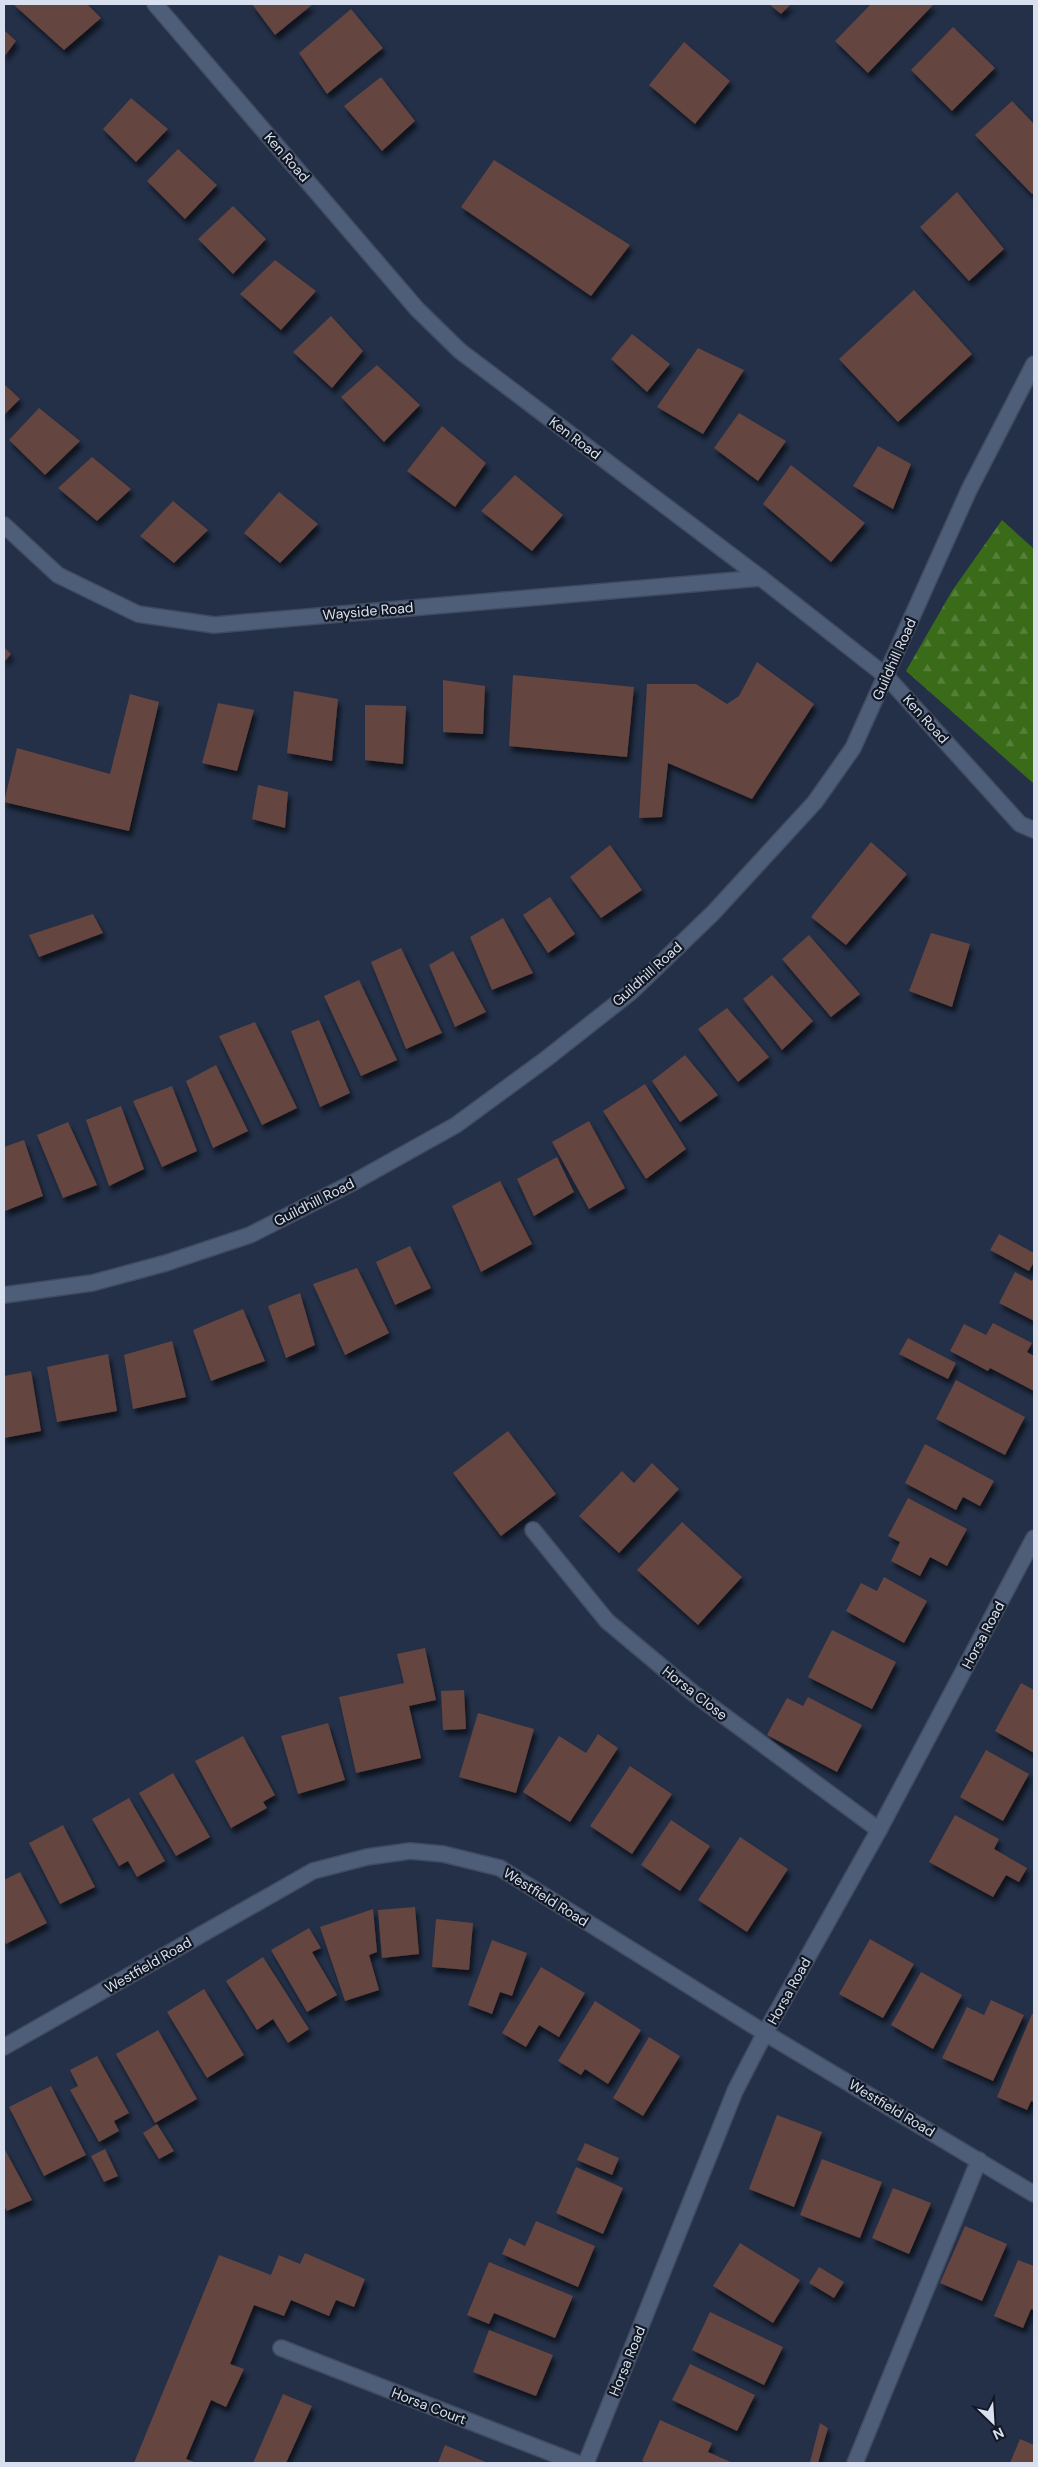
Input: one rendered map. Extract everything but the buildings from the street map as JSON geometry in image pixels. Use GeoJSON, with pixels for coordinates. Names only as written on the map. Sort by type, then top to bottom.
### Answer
{"type":"FeatureCollection","features":[{"type":"Feature","properties":{"kind":"street","name":"Ken Road"},"geometry":{"type":"LineString","coordinates":[[155,4],[417,309],[460,351],[761,578],[886,676],[1020,824],[1034,830]]}},
{"type":"Feature","properties":{"kind":"street","name":"Guildhill Road"},"geometry":{"type":"LineString","coordinates":[[4,1295],[92,1283],[166,1263],[250,1234],[354,1182],[456,1125],[546,1059],[630,992],[713,913],[815,802],[853,748],[969,490],[1034,364]]}},
{"type":"Feature","properties":{"kind":"street","name":"Wayside Road"},"geometry":{"type":"LineString","coordinates":[[4,525],[58,575],[138,614],[214,625],[761,578]]}},
{"type":"Feature","properties":{"kind":"street","name":"Horsa Close"},"geometry":{"type":"LineString","coordinates":[[533,1530],[607,1621],[693,1693],[879,1830]]}},
{"type":"Feature","properties":{"kind":"street","name":"Horsa Road"},"geometry":{"type":"LineString","coordinates":[[586,2463],[735,2091],[765,2033],[879,1830],[1034,1538]]}},
{"type":"Feature","properties":{"kind":"street","name":"Westfield Road"},"geometry":{"type":"LineString","coordinates":[[4,2047],[313,1871],[367,1857],[410,1851],[443,1854],[500,1868],[765,2033],[1034,2194]]}},
{"type":"Feature","properties":{"kind":"street"},"geometry":{"type":"LineString","coordinates":[[855,2463],[979,2160]]}},
{"type":"Feature","properties":{"kind":"street","name":"Horsa Court"},"geometry":{"type":"LineString","coordinates":[[281,2348],[576,2463]]}},
{"type":"Feature","properties":{"kind":"green space"},"geometry":{"type":"Polygon","coordinates":[[[1002,520],[1034,549],[1034,784],[906,671],[952,591],[1002,520]]]}}]}
